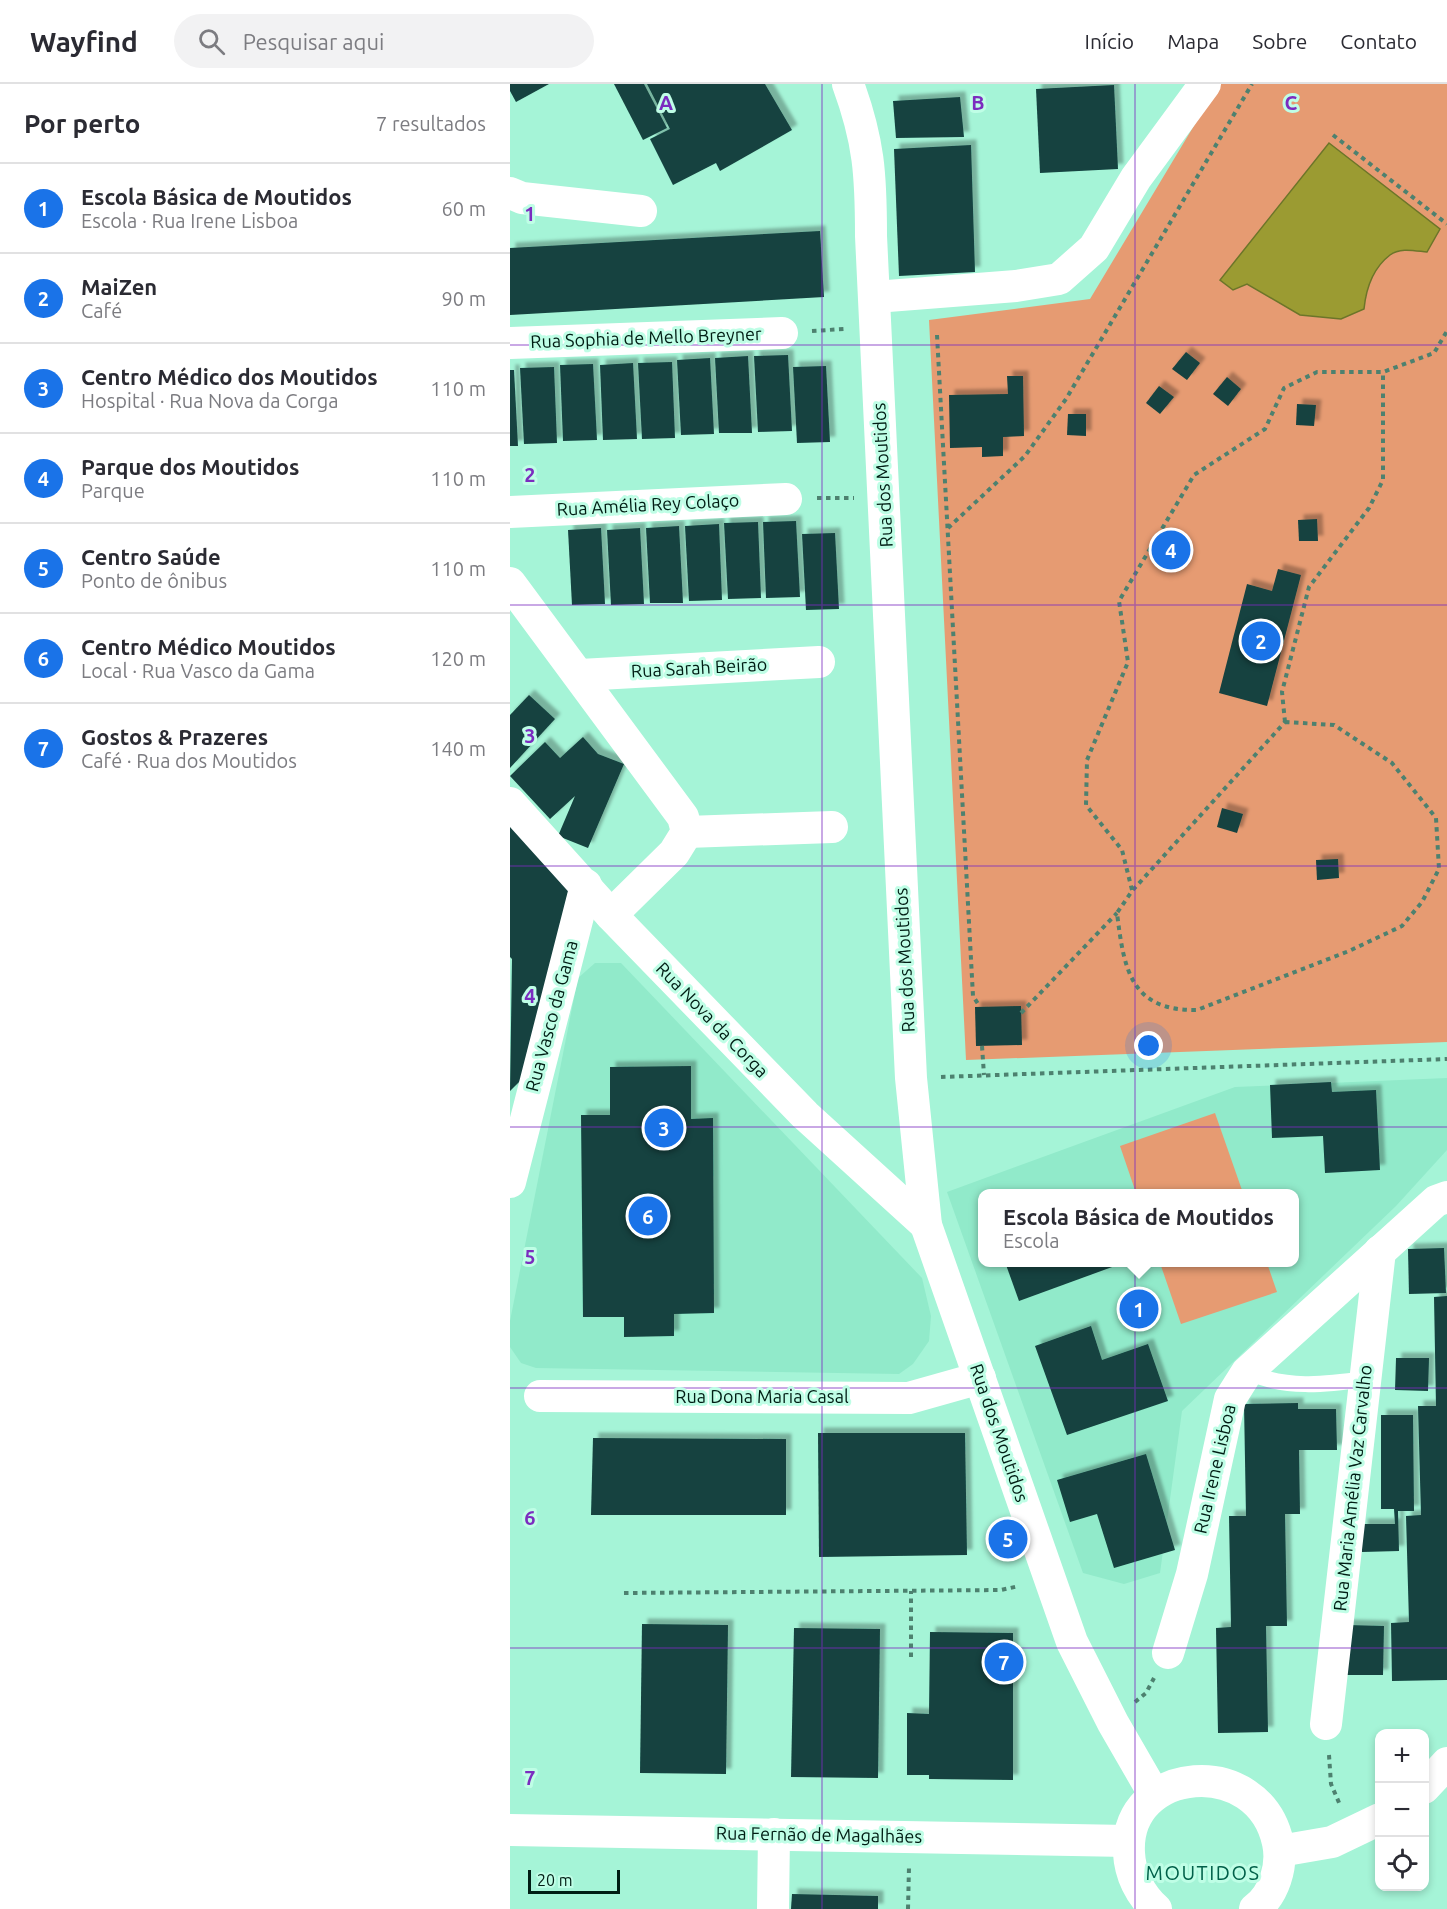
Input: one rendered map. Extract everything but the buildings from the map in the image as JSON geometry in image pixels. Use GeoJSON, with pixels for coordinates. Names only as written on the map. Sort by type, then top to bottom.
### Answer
{"type":"FeatureCollection","features":[{"type":"Feature","properties":{"kind":"street","name":"Rua dos Moutidos"},"geometry":{"type":"LineString","coordinates":[[848,84],[862,123],[871,171],[911,1078],[926,1225],[1072,1642],[1113,1723],[1154,1794]]}},
{"type":"Feature","properties":{"kind":"street"},"geometry":{"type":"LineString","coordinates":[[876,312],[1059,279],[1094,248],[1136,178],[1205,84]]}},
{"type":"Feature","properties":{"kind":"street"},"geometry":{"type":"LineString","coordinates":[[510,193],[522,198],[641,211]]}},
{"type":"Feature","properties":{"kind":"street","name":"Rua Sophia de Mello Breyner"},"geometry":{"type":"LineString","coordinates":[[510,343],[782,333]]}},
{"type":"Feature","properties":{"kind":"street","name":"Rua Amélia Rey Colaço"},"geometry":{"type":"LineString","coordinates":[[510,512],[786,499]]}},
{"type":"Feature","properties":{"kind":"street"},"geometry":{"type":"LineString","coordinates":[[510,583],[580,675],[682,817],[687,832]]}},
{"type":"Feature","properties":{"kind":"street","name":"Rua Sarah Beirão"},"geometry":{"type":"LineString","coordinates":[[580,675],[819,662]]}},
{"type":"Feature","properties":{"kind":"street","name":"Rua Nova da Corga"},"geometry":{"type":"LineString","coordinates":[[510,803],[586,885],[610,915],[805,1115],[926,1225]]}},
{"type":"Feature","properties":{"kind":"street"},"geometry":{"type":"LineString","coordinates":[[687,832],[832,827]]}},
{"type":"Feature","properties":{"kind":"street"},"geometry":{"type":"LineString","coordinates":[[610,915],[674,852],[687,832]]}},
{"type":"Feature","properties":{"kind":"street","name":"Rua Vasco da Gama"},"geometry":{"type":"LineString","coordinates":[[510,1182],[516,1126],[586,885]]}},
{"type":"Feature","properties":{"kind":"street","name":"Rua Irene Lisboa"},"geometry":{"type":"LineString","coordinates":[[1168,1653],[1192,1574],[1230,1399],[1247,1372],[1436,1201],[1447,1197]]}},
{"type":"Feature","properties":{"kind":"street","name":"Rua Maria Amélia Vaz Carvalho"},"geometry":{"type":"LineString","coordinates":[[1326,1724],[1380,1251]]}},
{"type":"Feature","properties":{"kind":"street","name":"Rua Dona Maria Casal"},"geometry":{"type":"LineString","coordinates":[[540,1396],[909,1398],[980,1378]]}},
{"type":"Feature","properties":{"kind":"street"},"geometry":{"type":"LineString","coordinates":[[1429,1783],[1447,1763]]}},
{"type":"Feature","properties":{"kind":"street"},"geometry":{"type":"LineString","coordinates":[[1156,1909],[1139,1887],[1130,1866],[1128,1840],[1140,1810],[1154,1794],[1175,1785],[1198,1781],[1222,1782],[1244,1791],[1263,1807],[1275,1827],[1280,1851],[1278,1871],[1270,1890],[1258,1908]]}},
{"type":"Feature","properties":{"kind":"street"},"geometry":{"type":"LineString","coordinates":[[1280,1851],[1332,1842],[1375,1822]]}},
{"type":"Feature","properties":{"kind":"street","name":"Rua Fernão de Magalhães"},"geometry":{"type":"LineString","coordinates":[[510,1830],[1128,1840]]}},
{"type":"Feature","properties":{"kind":"street"},"geometry":{"type":"LineString","coordinates":[[773,1909],[774,1834]]}},
{"type":"Feature","properties":{"kind":"lane"},"geometry":{"type":"LineString","coordinates":[[1247,1372],[1271,1382],[1287,1383],[1365,1379]]}},
{"type":"Feature","properties":{"kind":"path"},"geometry":{"type":"LineString","coordinates":[[947,528],[1025,456],[1066,399],[1252,84]]}},
{"type":"Feature","properties":{"kind":"path"},"geometry":{"type":"LineString","coordinates":[[1333,135],[1447,224]]}},
{"type":"Feature","properties":{"kind":"path"},"geometry":{"type":"LineString","coordinates":[[782,333],[876,312]]}},
{"type":"Feature","properties":{"kind":"path"},"geometry":{"type":"LineString","coordinates":[[1132,891],[1122,850],[1086,805],[1087,760],[1128,662],[1119,601],[1194,475],[1265,429],[1284,388],[1317,372],[1383,372],[1434,353],[1447,331]]}},
{"type":"Feature","properties":{"kind":"path"},"geometry":{"type":"LineString","coordinates":[[938,335],[974,996],[980,1007]]}},
{"type":"Feature","properties":{"kind":"path"},"geometry":{"type":"LineString","coordinates":[[1021,1013],[1117,913],[1132,891],[1285,722],[1282,692],[1309,587],[1369,508],[1383,480],[1383,372]]}},
{"type":"Feature","properties":{"kind":"path"},"geometry":{"type":"LineString","coordinates":[[786,499],[884,498]]}},
{"type":"Feature","properties":{"kind":"path"},"geometry":{"type":"LineString","coordinates":[[1117,913],[1122,958],[1134,984],[1154,1003],[1175,1010],[1197,1010],[1349,951],[1402,926],[1422,902],[1439,869],[1436,818],[1392,763],[1334,725],[1285,722]]}},
{"type":"Feature","properties":{"kind":"path"},"geometry":{"type":"LineString","coordinates":[[982,1046],[984,1076]]}},
{"type":"Feature","properties":{"kind":"path"},"geometry":{"type":"LineString","coordinates":[[911,1078],[1447,1059]]}},
{"type":"Feature","properties":{"kind":"path"},"geometry":{"type":"LineString","coordinates":[[624,1593],[1001,1590],[1048,1576]]}},
{"type":"Feature","properties":{"kind":"path"},"geometry":{"type":"LineString","coordinates":[[911,1591],[911,1656]]}},
{"type":"Feature","properties":{"kind":"path"},"geometry":{"type":"LineString","coordinates":[[1113,1723],[1146,1693],[1168,1653]]}},
{"type":"Feature","properties":{"kind":"path"},"geometry":{"type":"LineString","coordinates":[[1326,1724],[1331,1784],[1352,1834]]}},
{"type":"Feature","properties":{"kind":"path"},"geometry":{"type":"LineString","coordinates":[[908,1909],[910,1836]]}},
{"type":"Feature","properties":{"kind":"shaded area"},"geometry":{"type":"Polygon","coordinates":[[[1219,84],[1447,84],[1447,1042],[966,1060],[929,320],[1090,299],[1219,84]]]}},
{"type":"Feature","properties":{"kind":"shaded area"},"geometry":{"type":"Polygon","coordinates":[[[1329,143],[1440,229],[1427,252],[1398,251],[1384,260],[1371,279],[1364,309],[1341,319],[1300,315],[1247,284],[1233,290],[1220,280],[1329,143]]]}},
{"type":"Feature","properties":{"kind":"shaded area"},"geometry":{"type":"Polygon","coordinates":[[[595,963],[621,963],[922,1278],[931,1316],[929,1341],[913,1364],[899,1374],[536,1368],[521,1363],[510,1347],[510,1321],[578,978],[595,963]]]}},
{"type":"Feature","properties":{"kind":"shaded area"},"geometry":{"type":"Polygon","coordinates":[[[1447,1078],[1447,1150],[1396,1206],[1182,1411],[1160,1573],[1124,1584],[1083,1573],[947,1192],[1235,1087],[1447,1078]]]}},
{"type":"Feature","properties":{"kind":"shaded area"},"geometry":{"type":"Polygon","coordinates":[[[1215,1113],[1242,1189],[1135,1189],[1120,1146],[1215,1113]]]}},
{"type":"Feature","properties":{"kind":"shaded area"},"geometry":{"type":"Polygon","coordinates":[[[1161,1267],[1268,1267],[1277,1292],[1181,1324],[1161,1267]]]}},
{"type":"Feature","properties":{"kind":"place","name":"Parque dos Moutidos"},"geometry":{"type":"Point","coordinates":[1171,550]}},
{"type":"Feature","properties":{"kind":"place","name":"MaiZen"},"geometry":{"type":"Point","coordinates":[1261,641]}},
{"type":"Feature","properties":{"kind":"place","name":"Centro Médico dos Moutidos"},"geometry":{"type":"Point","coordinates":[664,1128]}},
{"type":"Feature","properties":{"kind":"place","name":"Centro Médico Moutidos"},"geometry":{"type":"Point","coordinates":[648,1216]}},
{"type":"Feature","properties":{"kind":"place","name":"Escola Básica de Moutidos"},"geometry":{"type":"Point","coordinates":[1139,1309]}},
{"type":"Feature","properties":{"kind":"place","name":"Centro Saúde"},"geometry":{"type":"Point","coordinates":[1008,1539]}},
{"type":"Feature","properties":{"kind":"place","name":"Gostos & Prazeres"},"geometry":{"type":"Point","coordinates":[1004,1662]}},
{"type":"Feature","properties":{"kind":"district","name":"MOUTIDOS"},"geometry":{"type":"Point","coordinates":[1203,1873]}}]}
